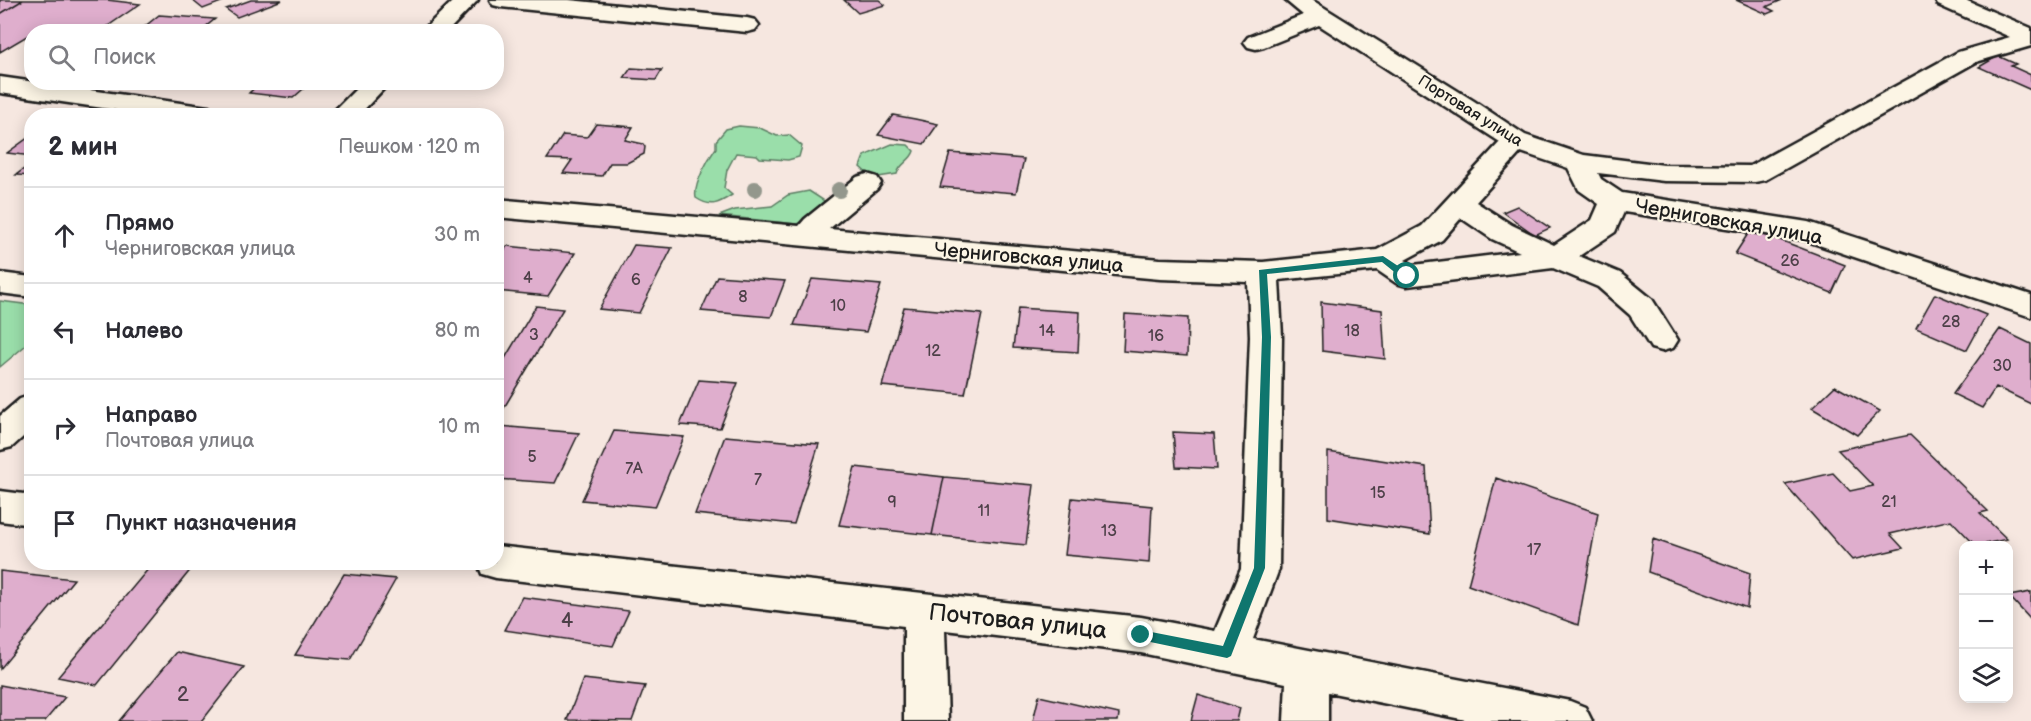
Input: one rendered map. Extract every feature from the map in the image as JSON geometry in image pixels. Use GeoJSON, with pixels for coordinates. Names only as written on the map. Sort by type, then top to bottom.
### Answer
{"type":"FeatureCollection","features":[{"type":"Feature","properties":{"kind":"street"},"geometry":{"type":"LineString","coordinates":[[442,24],[467,0]]}},
{"type":"Feature","properties":{"kind":"street"},"geometry":{"type":"LineString","coordinates":[[501,0],[747,25]]}},
{"type":"Feature","properties":{"kind":"street","name":"Портовая улица"},"geometry":{"type":"LineString","coordinates":[[1296,0],[1465,106],[1516,141],[1580,163],[1664,173],[1755,174],[1967,57],[2031,38]]}},
{"type":"Feature","properties":{"kind":"street"},"geometry":{"type":"LineString","coordinates":[[1946,0],[2031,38]]}},
{"type":"Feature","properties":{"kind":"street"},"geometry":{"type":"LineString","coordinates":[[1256,42],[1322,16]]}},
{"type":"Feature","properties":{"kind":"street"},"geometry":{"type":"LineString","coordinates":[[0,85],[24,88]]}},
{"type":"Feature","properties":{"kind":"street"},"geometry":{"type":"LineString","coordinates":[[35,90],[160,108]]}},
{"type":"Feature","properties":{"kind":"street"},"geometry":{"type":"LineString","coordinates":[[350,108],[370,90]]}},
{"type":"Feature","properties":{"kind":"street","name":"Черниговская улица"},"geometry":{"type":"LineString","coordinates":[[504,209],[1160,269],[1263,272],[1383,259],[1432,233],[1516,141]]}},
{"type":"Feature","properties":{"kind":"street","name":"Черниговская улица"},"geometry":{"type":"LineString","coordinates":[[1580,163],[1589,184],[1614,201],[1808,231],[2031,306]]}},
{"type":"Feature","properties":{"kind":"street"},"geometry":{"type":"LineString","coordinates":[[807,237],[815,226],[867,183]]}},
{"type":"Feature","properties":{"kind":"street"},"geometry":{"type":"LineString","coordinates":[[1383,259],[1407,276],[1556,258],[1605,225],[1614,201]]}},
{"type":"Feature","properties":{"kind":"street"},"geometry":{"type":"LineString","coordinates":[[1458,203],[1502,232],[1609,280],[1641,307],[1662,340]]}},
{"type":"Feature","properties":{"kind":"street"},"geometry":{"type":"LineString","coordinates":[[1227,652],[1260,568],[1266,337],[1263,272]]}},
{"type":"Feature","properties":{"kind":"street"},"geometry":{"type":"LineString","coordinates":[[0,283],[24,286]]}},
{"type":"Feature","properties":{"kind":"street"},"geometry":{"type":"LineString","coordinates":[[0,437],[24,415]]}},
{"type":"Feature","properties":{"kind":"street"},"geometry":{"type":"LineString","coordinates":[[0,506],[24,509]]}},
{"type":"Feature","properties":{"kind":"street","name":"Почтовая улица"},"geometry":{"type":"LineString","coordinates":[[504,563],[1141,635],[1570,721]]}},
{"type":"Feature","properties":{"kind":"street"},"geometry":{"type":"LineString","coordinates":[[924,611],[926,721]]}},
{"type":"Feature","properties":{"kind":"street"},"geometry":{"type":"LineString","coordinates":[[1306,721],[1308,668]]}},
{"type":"Feature","properties":{"kind":"green space"},"geometry":{"type":"Polygon","coordinates":[[[739,126],[760,128],[777,136],[789,135],[802,146],[799,157],[788,160],[736,153],[727,170],[724,188],[732,195],[714,204],[701,201],[696,198],[697,186],[705,165],[716,148],[716,141],[726,129],[739,126]]]}},
{"type":"Feature","properties":{"kind":"green space"},"geometry":{"type":"Polygon","coordinates":[[[892,144],[908,145],[914,151],[897,174],[872,178],[860,167],[864,156],[892,144]]]}},
{"type":"Feature","properties":{"kind":"green space"},"geometry":{"type":"Polygon","coordinates":[[[809,191],[826,202],[822,210],[797,224],[719,216],[735,210],[772,206],[788,195],[809,191]]]}},
{"type":"Feature","properties":{"kind":"green space"},"geometry":{"type":"Polygon","coordinates":[[[0,301],[24,304],[24,347],[0,367],[0,301]]]}},
{"type":"Feature","properties":{"kind":"building"},"geometry":{"type":"Polygon","coordinates":[[[0,0],[23,0],[0,14],[0,0]]]}},
{"type":"Feature","properties":{"kind":"building"},"geometry":{"type":"Polygon","coordinates":[[[23,0],[107,0],[140,4],[111,24],[24,24],[24,38],[0,52],[0,14],[23,0]]]}},
{"type":"Feature","properties":{"kind":"building"},"geometry":{"type":"Polygon","coordinates":[[[192,0],[222,0],[224,1],[203,9],[192,0]]]}},
{"type":"Feature","properties":{"kind":"building"},"geometry":{"type":"Polygon","coordinates":[[[251,0],[282,0],[237,17],[226,9],[251,0]]]}},
{"type":"Feature","properties":{"kind":"building"},"geometry":{"type":"Polygon","coordinates":[[[844,0],[879,0],[885,5],[858,13],[844,0]]]}},
{"type":"Feature","properties":{"kind":"building"},"geometry":{"type":"Polygon","coordinates":[[[1736,0],[1782,0],[1766,7],[1774,11],[1767,14],[1736,0]]]}},
{"type":"Feature","properties":{"kind":"building"},"geometry":{"type":"Polygon","coordinates":[[[159,15],[215,19],[209,24],[148,24],[159,15]]]}},
{"type":"Feature","properties":{"kind":"building"},"geometry":{"type":"Polygon","coordinates":[[[1998,56],[2016,64],[2011,66],[2031,75],[2031,90],[1979,67],[1998,56]]]}},
{"type":"Feature","properties":{"kind":"building"},"geometry":{"type":"Polygon","coordinates":[[[631,68],[662,70],[656,80],[624,78],[631,68]]]}},
{"type":"Feature","properties":{"kind":"building"},"geometry":{"type":"Polygon","coordinates":[[[252,90],[302,90],[293,98],[249,93],[252,90]]]}},
{"type":"Feature","properties":{"kind":"building"},"geometry":{"type":"Polygon","coordinates":[[[893,115],[938,124],[924,144],[878,135],[893,115]]]}},
{"type":"Feature","properties":{"kind":"building"},"geometry":{"type":"Polygon","coordinates":[[[596,124],[633,127],[625,140],[643,144],[644,154],[627,163],[610,163],[602,176],[563,173],[572,160],[547,159],[563,135],[587,137],[596,124]]]}},
{"type":"Feature","properties":{"kind":"building"},"geometry":{"type":"Polygon","coordinates":[[[24,141],[24,155],[7,153],[24,141]]]}},
{"type":"Feature","properties":{"kind":"building"},"geometry":{"type":"Polygon","coordinates":[[[950,153],[1024,159],[1016,193],[940,187],[950,153]]]}},
{"type":"Feature","properties":{"kind":"building"},"geometry":{"type":"Polygon","coordinates":[[[24,169],[24,176],[16,175],[24,169]]]}},
{"type":"Feature","properties":{"kind":"building"},"geometry":{"type":"Polygon","coordinates":[[[1517,206],[1550,228],[1535,235],[1503,212],[1517,206]]]}},
{"type":"Feature","properties":{"kind":"building"},"geometry":{"type":"Polygon","coordinates":[[[1751,229],[1845,265],[1832,293],[1735,254],[1751,229]]]}},
{"type":"Feature","properties":{"kind":"building"},"geometry":{"type":"Polygon","coordinates":[[[634,245],[672,248],[639,313],[599,309],[634,245]]]}},
{"type":"Feature","properties":{"kind":"building"},"geometry":{"type":"Polygon","coordinates":[[[507,246],[575,253],[548,296],[504,292],[504,250],[507,246]]]}},
{"type":"Feature","properties":{"kind":"building"},"geometry":{"type":"Polygon","coordinates":[[[717,276],[785,281],[771,317],[701,311],[717,276]]]}},
{"type":"Feature","properties":{"kind":"building"},"geometry":{"type":"Polygon","coordinates":[[[812,279],[881,285],[866,332],[794,325],[812,279]]]}},
{"type":"Feature","properties":{"kind":"building"},"geometry":{"type":"Polygon","coordinates":[[[1935,294],[1986,315],[1967,350],[1916,328],[1935,294]]]}},
{"type":"Feature","properties":{"kind":"building"},"geometry":{"type":"Polygon","coordinates":[[[1321,302],[1382,310],[1385,359],[1322,351],[1321,302]]]}},
{"type":"Feature","properties":{"kind":"building"},"geometry":{"type":"Polygon","coordinates":[[[536,306],[563,309],[504,408],[504,360],[536,306]]]}},
{"type":"Feature","properties":{"kind":"building"},"geometry":{"type":"Polygon","coordinates":[[[904,307],[982,314],[965,394],[882,386],[904,307]]]}},
{"type":"Feature","properties":{"kind":"building"},"geometry":{"type":"Polygon","coordinates":[[[1018,308],[1080,312],[1078,352],[1013,348],[1018,308]]]}},
{"type":"Feature","properties":{"kind":"building"},"geometry":{"type":"Polygon","coordinates":[[[1125,314],[1188,318],[1187,356],[1123,351],[1125,314]]]}},
{"type":"Feature","properties":{"kind":"building"},"geometry":{"type":"Polygon","coordinates":[[[2000,329],[2031,344],[2031,404],[1996,387],[1982,408],[1953,394],[2000,329]]]}},
{"type":"Feature","properties":{"kind":"building"},"geometry":{"type":"Polygon","coordinates":[[[699,380],[738,383],[720,428],[680,425],[699,380]]]}},
{"type":"Feature","properties":{"kind":"building"},"geometry":{"type":"Polygon","coordinates":[[[1835,386],[1880,411],[1857,435],[1812,408],[1835,386]]]}},
{"type":"Feature","properties":{"kind":"building"},"geometry":{"type":"Polygon","coordinates":[[[504,426],[579,433],[555,483],[504,480],[504,426]]]}},
{"type":"Feature","properties":{"kind":"building"},"geometry":{"type":"Polygon","coordinates":[[[614,431],[684,437],[655,507],[582,500],[614,431]]]}},
{"type":"Feature","properties":{"kind":"building"},"geometry":{"type":"Polygon","coordinates":[[[1173,432],[1214,434],[1217,469],[1176,467],[1173,432]]]}},
{"type":"Feature","properties":{"kind":"building"},"geometry":{"type":"Polygon","coordinates":[[[1910,435],[1988,511],[1980,513],[2007,539],[1971,541],[1951,520],[1890,534],[1903,548],[1852,560],[1785,484],[1833,473],[1850,491],[1873,486],[1838,450],[1910,435]]]}},
{"type":"Feature","properties":{"kind":"building"},"geometry":{"type":"Polygon","coordinates":[[[725,436],[819,444],[794,524],[695,514],[725,436]]]}},
{"type":"Feature","properties":{"kind":"building"},"geometry":{"type":"Polygon","coordinates":[[[1328,452],[1426,467],[1430,534],[1328,518],[1328,452]]]}},
{"type":"Feature","properties":{"kind":"building"},"geometry":{"type":"Polygon","coordinates":[[[855,467],[944,477],[932,535],[839,525],[855,467]]]}},
{"type":"Feature","properties":{"kind":"building"},"geometry":{"type":"Polygon","coordinates":[[[944,477],[1034,485],[1026,545],[932,535],[944,477]]]}},
{"type":"Feature","properties":{"kind":"building"},"geometry":{"type":"Polygon","coordinates":[[[1496,478],[1598,513],[1578,625],[1468,585],[1496,478]]]}},
{"type":"Feature","properties":{"kind":"building"},"geometry":{"type":"Polygon","coordinates":[[[1072,498],[1152,506],[1149,563],[1065,555],[1072,498]]]}},
{"type":"Feature","properties":{"kind":"building"},"geometry":{"type":"Polygon","coordinates":[[[1653,539],[1750,573],[1747,608],[1648,572],[1653,539]]]}},
{"type":"Feature","properties":{"kind":"building"},"geometry":{"type":"Polygon","coordinates":[[[147,570],[190,570],[97,685],[58,677],[147,570]]]}},
{"type":"Feature","properties":{"kind":"building"},"geometry":{"type":"Polygon","coordinates":[[[0,571],[74,579],[0,669],[0,571]]]}},
{"type":"Feature","properties":{"kind":"building"},"geometry":{"type":"Polygon","coordinates":[[[344,574],[396,579],[350,660],[295,655],[344,574]]]}},
{"type":"Feature","properties":{"kind":"building"},"geometry":{"type":"Polygon","coordinates":[[[2031,592],[2031,620],[2013,600],[2013,595],[2031,592]]]}},
{"type":"Feature","properties":{"kind":"building"},"geometry":{"type":"Polygon","coordinates":[[[522,597],[629,611],[613,646],[504,630],[522,597]]]}},
{"type":"Feature","properties":{"kind":"building"},"geometry":{"type":"Polygon","coordinates":[[[177,652],[244,667],[202,721],[119,721],[177,652]]]}},
{"type":"Feature","properties":{"kind":"building"},"geometry":{"type":"Polygon","coordinates":[[[583,679],[645,686],[632,721],[567,720],[583,679]]]}},
{"type":"Feature","properties":{"kind":"building"},"geometry":{"type":"Polygon","coordinates":[[[0,685],[65,697],[45,721],[0,721],[0,685]]]}},
{"type":"Feature","properties":{"kind":"building"},"geometry":{"type":"Polygon","coordinates":[[[1198,695],[1240,708],[1237,721],[1191,721],[1198,695]]]}},
{"type":"Feature","properties":{"kind":"building"},"geometry":{"type":"Polygon","coordinates":[[[1039,696],[1119,714],[1118,721],[1033,721],[1039,696]]]}},
{"type":"Feature","properties":{"kind":"route"},"geometry":{"type":"LineString","coordinates":[[1141,635],[1227,652],[1260,568],[1266,337],[1263,272],[1383,259],[1407,276]]}}]}
